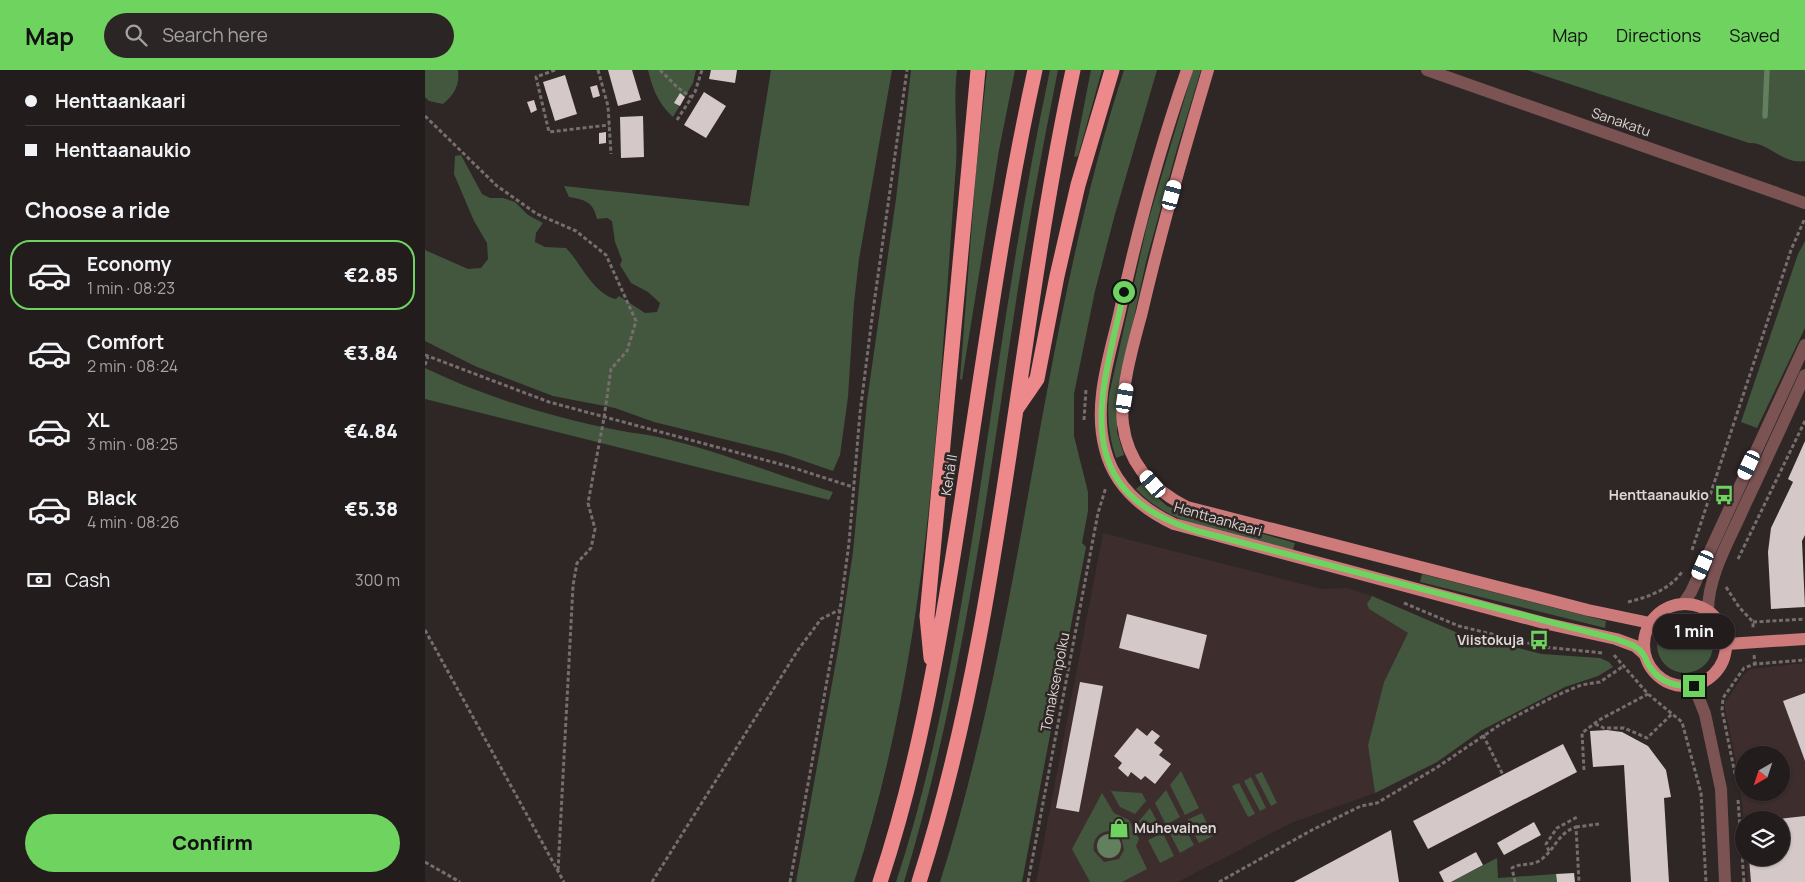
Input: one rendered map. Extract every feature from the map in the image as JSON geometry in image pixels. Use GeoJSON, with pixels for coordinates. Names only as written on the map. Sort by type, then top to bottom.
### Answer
{"type":"FeatureCollection","features":[{"type":"Feature","properties":{"kind":"highway"},"geometry":{"type":"LineString","coordinates":[[933,679],[927,616],[978,70]]}},
{"type":"Feature","properties":{"kind":"highway","name":"Kehä II"},"geometry":{"type":"LineString","coordinates":[[881,882],[909,780],[933,679],[1004,229],[1035,70]]}},
{"type":"Feature","properties":{"kind":"highway"},"geometry":{"type":"LineString","coordinates":[[919,882],[945,792],[975,660],[1043,225],[1073,70]]}},
{"type":"Feature","properties":{"kind":"highway"},"geometry":{"type":"LineString","coordinates":[[1015,412],[1037,379],[1057,276],[1078,185],[1112,70]]}},
{"type":"Feature","properties":{"kind":"main road","name":"Henttaankaari"},"geometry":{"type":"LineString","coordinates":[[1187,70],[1150,188],[1128,274],[1103,387],[1101,431],[1105,451],[1118,480],[1148,510],[1174,524],[1544,622],[1616,639],[1635,646],[1644,654]]}},
{"type":"Feature","properties":{"kind":"main road","name":"Henttaankaari"},"geometry":{"type":"LineString","coordinates":[[1208,70],[1163,227],[1134,341],[1123,408],[1123,424],[1131,454],[1138,468],[1169,498],[1187,507],[1588,610],[1649,623]]}},
{"type":"Feature","properties":{"kind":"main road"},"geometry":{"type":"LineString","coordinates":[[1696,605],[1708,611],[1718,620],[1727,644],[1722,663],[1715,674],[1694,686],[1682,687],[1662,681],[1648,664],[1644,654],[1644,638],[1649,623],[1670,606],[1696,605]]}},
{"type":"Feature","properties":{"kind":"main road"},"geometry":{"type":"LineString","coordinates":[[1727,644],[1805,639]]}},
{"type":"Feature","properties":{"kind":"street","name":"Sanakatu"},"geometry":{"type":"LineString","coordinates":[[1427,70],[1805,203]]}},
{"type":"Feature","properties":{"kind":"street"},"geometry":{"type":"LineString","coordinates":[[1683,604],[1699,574],[1805,345]]}},
{"type":"Feature","properties":{"kind":"street"},"geometry":{"type":"LineString","coordinates":[[1708,611],[1708,599],[1713,580],[1805,375]]}},
{"type":"Feature","properties":{"kind":"street"},"geometry":{"type":"LineString","coordinates":[[1694,686],[1705,714],[1721,789],[1725,882]]}},
{"type":"Feature","properties":{"kind":"path"},"geometry":{"type":"LineString","coordinates":[[555,70],[536,77],[549,132],[609,125]]}},
{"type":"Feature","properties":{"kind":"path"},"geometry":{"type":"LineString","coordinates":[[598,70],[608,106],[611,154]]}},
{"type":"Feature","properties":{"kind":"path"},"geometry":{"type":"LineString","coordinates":[[660,70],[677,87],[691,97]]}},
{"type":"Feature","properties":{"kind":"path"},"geometry":{"type":"LineString","coordinates":[[677,120],[691,97],[702,70]]}},
{"type":"Feature","properties":{"kind":"path"},"geometry":{"type":"LineString","coordinates":[[791,882],[840,610],[849,543],[853,487],[871,327],[907,70]]}},
{"type":"Feature","properties":{"kind":"path"},"geometry":{"type":"LineString","coordinates":[[425,116],[497,186],[537,214],[575,231],[606,256],[636,321],[627,351],[611,369],[588,503],[595,529],[591,548],[577,563],[573,586],[558,871]]}},
{"type":"Feature","properties":{"kind":"path"},"geometry":{"type":"LineString","coordinates":[[1699,574],[1685,568],[1801,225],[1805,218]]}},
{"type":"Feature","properties":{"kind":"path"},"geometry":{"type":"LineString","coordinates":[[1801,225],[1805,228]]}},
{"type":"Feature","properties":{"kind":"path"},"geometry":{"type":"LineString","coordinates":[[425,365],[427,356],[549,402],[791,467],[853,487]]}},
{"type":"Feature","properties":{"kind":"path"},"geometry":{"type":"LineString","coordinates":[[1085,423],[1084,398],[1086,388]]}},
{"type":"Feature","properties":{"kind":"path"},"geometry":{"type":"LineString","coordinates":[[1737,562],[1805,422]]}},
{"type":"Feature","properties":{"kind":"path"},"geometry":{"type":"LineString","coordinates":[[1103,481],[1111,494]]}},
{"type":"Feature","properties":{"kind":"path","name":"Tomaksenpolku"},"geometry":{"type":"LineString","coordinates":[[1028,882],[1098,513],[1106,487]]}},
{"type":"Feature","properties":{"kind":"path"},"geometry":{"type":"LineString","coordinates":[[1728,588],[1730,579]]}},
{"type":"Feature","properties":{"kind":"path"},"geometry":{"type":"LineString","coordinates":[[1713,580],[1728,588],[1739,607],[1753,622],[1755,664]]}},
{"type":"Feature","properties":{"kind":"path"},"geometry":{"type":"LineString","coordinates":[[1398,600],[1459,626],[1544,647],[1603,653]]}},
{"type":"Feature","properties":{"kind":"path"},"geometry":{"type":"LineString","coordinates":[[652,882],[798,650],[821,619],[840,610]]}},
{"type":"Feature","properties":{"kind":"path"},"geometry":{"type":"LineString","coordinates":[[1753,622],[1805,619]]}},
{"type":"Feature","properties":{"kind":"path"},"geometry":{"type":"LineString","coordinates":[[425,630],[564,882]]}},
{"type":"Feature","properties":{"kind":"path"},"geometry":{"type":"LineString","coordinates":[[1613,654],[1648,694],[1683,722],[1701,793],[1706,882]]}},
{"type":"Feature","properties":{"kind":"path"},"geometry":{"type":"LineString","coordinates":[[1735,776],[1722,710],[1723,698],[1744,668],[1755,664],[1805,660]]}},
{"type":"Feature","properties":{"kind":"path"},"geometry":{"type":"LineString","coordinates":[[1219,882],[1312,830],[1361,806],[1377,803],[1436,768],[1483,735],[1553,697],[1581,685],[1600,682],[1623,667]]}},
{"type":"Feature","properties":{"kind":"path"},"geometry":{"type":"LineString","coordinates":[[1584,770],[1582,733],[1648,694]]}},
{"type":"Feature","properties":{"kind":"path"},"geometry":{"type":"LineString","coordinates":[[1595,724],[1604,728],[1624,728],[1647,738],[1673,713]]}},
{"type":"Feature","properties":{"kind":"path"},"geometry":{"type":"LineString","coordinates":[[1483,735],[1503,775]]}},
{"type":"Feature","properties":{"kind":"path"},"geometry":{"type":"LineString","coordinates":[[1738,801],[1744,882]]}},
{"type":"Feature","properties":{"kind":"path"},"geometry":{"type":"LineString","coordinates":[[1549,851],[1546,844],[1557,828],[1579,816]]}},
{"type":"Feature","properties":{"kind":"path"},"geometry":{"type":"LineString","coordinates":[[1515,882],[1512,868],[1540,860],[1566,830],[1599,824]]}},
{"type":"Feature","properties":{"kind":"path"},"geometry":{"type":"LineString","coordinates":[[1576,827],[1579,882]]}},
{"type":"Feature","properties":{"kind":"path"},"geometry":{"type":"LineString","coordinates":[[425,862],[460,882]]}},
{"type":"Feature","properties":{"kind":"shaded area"},"geometry":{"type":"Polygon","coordinates":[[[425,70],[458,70],[458,80],[455,89],[443,104],[429,101],[425,97],[425,70]]]}},
{"type":"Feature","properties":{"kind":"shaded area"},"geometry":{"type":"Polygon","coordinates":[[[648,70],[696,70],[693,83],[673,117],[663,107],[657,96],[648,70]]]}},
{"type":"Feature","properties":{"kind":"shaded area"},"geometry":{"type":"Polygon","coordinates":[[[771,70],[892,70],[859,259],[848,397],[840,455],[833,471],[784,454],[654,422],[615,408],[553,396],[477,367],[425,341],[425,250],[468,269],[481,268],[488,259],[487,243],[474,221],[454,174],[455,156],[461,155],[482,194],[490,198],[503,198],[515,202],[528,215],[543,223],[536,233],[535,242],[545,247],[566,248],[594,285],[608,296],[616,299],[619,296],[645,313],[657,312],[660,303],[648,292],[631,283],[620,265],[622,260],[615,242],[612,221],[607,218],[597,219],[591,205],[569,197],[564,186],[749,206],[771,70]]]}},
{"type":"Feature","properties":{"kind":"shaded area"},"geometry":{"type":"Polygon","coordinates":[[[911,70],[957,70],[955,93],[956,165],[943,346],[927,527],[915,617],[899,706],[879,795],[854,882],[796,882],[839,645],[853,552],[867,401],[896,199],[911,70]]]}},
{"type":"Feature","properties":{"kind":"shaded area"},"geometry":{"type":"Polygon","coordinates":[[[987,70],[1015,70],[999,150],[962,380],[960,379],[976,171],[987,70]]]}},
{"type":"Feature","properties":{"kind":"shaded area"},"geometry":{"type":"Polygon","coordinates":[[[1050,70],[1058,70],[1036,182],[971,591],[942,737],[924,810],[904,882],[896,882],[923,790],[934,744],[962,603],[1019,234],[1050,70]]]}},
{"type":"Feature","properties":{"kind":"shaded area"},"geometry":{"type":"Polygon","coordinates":[[[1091,70],[1102,70],[1078,156],[1074,157],[1091,70]]]}},
{"type":"Feature","properties":{"kind":"shaded area"},"geometry":{"type":"Polygon","coordinates":[[[1124,70],[1157,70],[1115,214],[1095,291],[1074,394],[1074,436],[1088,492],[1088,511],[1082,543],[1086,547],[1022,882],[940,882],[969,782],[993,680],[1050,373],[1071,271],[1095,170],[1124,70]]]}},
{"type":"Feature","properties":{"kind":"shaded area"},"geometry":{"type":"Polygon","coordinates":[[[1193,70],[1201,70],[1146,262],[1117,396],[1117,432],[1124,455],[1116,458],[1109,427],[1109,395],[1147,225],[1193,70]]]}},
{"type":"Feature","properties":{"kind":"shaded area"},"geometry":{"type":"Polygon","coordinates":[[[1527,70],[1805,70],[1805,161],[1789,160],[1756,143],[1749,143],[1527,70]]]}},
{"type":"Feature","properties":{"kind":"shaded area"},"geometry":{"type":"Polygon","coordinates":[[[1805,241],[1805,328],[1757,428],[1741,422],[1798,254],[1805,241]]]}},
{"type":"Feature","properties":{"kind":"shaded area"},"geometry":{"type":"Polygon","coordinates":[[[425,368],[471,388],[519,405],[592,425],[680,442],[833,492],[829,500],[425,399],[425,368]]]}},
{"type":"Feature","properties":{"kind":"shaded area"},"geometry":{"type":"Polygon","coordinates":[[[1142,484],[1167,506],[1295,543],[1293,550],[1209,530],[1189,523],[1169,514],[1152,503],[1136,489],[1142,484]]]}},
{"type":"Feature","properties":{"kind":"shaded area"},"geometry":{"type":"Polygon","coordinates":[[[1103,533],[1322,589],[1347,588],[1372,596],[1369,599],[1369,609],[1409,633],[1384,682],[1368,745],[1375,793],[1291,823],[1178,882],[1036,882],[1103,533]]]}},
{"type":"Feature","properties":{"kind":"shaded area"},"geometry":{"type":"Polygon","coordinates":[[[1422,574],[1606,621],[1605,628],[1420,582],[1422,574]]]}},
{"type":"Feature","properties":{"kind":"shaded area"},"geometry":{"type":"Polygon","coordinates":[[[1372,596],[1458,633],[1542,654],[1600,658],[1609,662],[1613,667],[1598,676],[1565,687],[1482,730],[1437,762],[1375,793],[1368,745],[1384,682],[1408,633],[1369,609],[1367,604],[1372,596]]]}},
{"type":"Feature","properties":{"kind":"shaded area"},"geometry":{"type":"Polygon","coordinates":[[[1685,617],[1696,619],[1705,625],[1711,634],[1713,645],[1711,656],[1705,665],[1696,671],[1685,673],[1674,671],[1665,665],[1659,656],[1657,645],[1659,634],[1665,625],[1674,619],[1685,617]]]}},
{"type":"Feature","properties":{"kind":"shaded area"},"geometry":{"type":"Polygon","coordinates":[[[1805,663],[1805,882],[1748,882],[1747,866],[1790,866],[1790,811],[1743,811],[1742,801],[1790,801],[1790,746],[1735,746],[1735,758],[1724,704],[1744,674],[1750,669],[1805,663]]]}},
{"type":"Feature","properties":{"kind":"shaded area"},"geometry":{"type":"Polygon","coordinates":[[[1181,771],[1199,808],[1185,815],[1170,785],[1181,771]]]}},
{"type":"Feature","properties":{"kind":"shaded area"},"geometry":{"type":"Polygon","coordinates":[[[1262,772],[1277,803],[1271,806],[1255,775],[1262,772]]]}},
{"type":"Feature","properties":{"kind":"shaded area"},"geometry":{"type":"Polygon","coordinates":[[[1251,777],[1266,808],[1260,811],[1244,781],[1251,777]]]}},
{"type":"Feature","properties":{"kind":"shaded area"},"geometry":{"type":"Polygon","coordinates":[[[1239,783],[1255,814],[1248,817],[1232,786],[1239,783]]]}},
{"type":"Feature","properties":{"kind":"shaded area"},"geometry":{"type":"Polygon","coordinates":[[[1166,790],[1180,817],[1166,825],[1155,803],[1166,790]]]}},
{"type":"Feature","properties":{"kind":"shaded area"},"geometry":{"type":"Polygon","coordinates":[[[1111,791],[1142,793],[1146,801],[1135,814],[1120,807],[1111,791]]]}},
{"type":"Feature","properties":{"kind":"shaded area"},"geometry":{"type":"Polygon","coordinates":[[[1102,793],[1114,813],[1129,820],[1139,839],[1136,846],[1147,869],[1122,882],[1090,882],[1072,849],[1102,793]],[[1107,831],[1095,839],[1094,851],[1104,862],[1119,859],[1124,850],[1121,836],[1107,831]]]}},
{"type":"Feature","properties":{"kind":"shaded area"},"geometry":{"type":"Polygon","coordinates":[[[1150,808],[1160,827],[1146,835],[1139,821],[1150,808]]]}},
{"type":"Feature","properties":{"kind":"shaded area"},"geometry":{"type":"Polygon","coordinates":[[[1202,813],[1213,836],[1199,843],[1187,820],[1202,813]]]}},
{"type":"Feature","properties":{"kind":"shaded area"},"geometry":{"type":"Polygon","coordinates":[[[1182,823],[1194,845],[1180,853],[1168,830],[1182,823]]]}},
{"type":"Feature","properties":{"kind":"shaded area"},"geometry":{"type":"Polygon","coordinates":[[[1163,833],[1174,856],[1160,863],[1148,840],[1163,833]]]}},
{"type":"Feature","properties":{"kind":"shaded area"},"geometry":{"type":"Polygon","coordinates":[[[1109,834],[1114,835],[1120,841],[1120,851],[1114,857],[1109,858],[1104,857],[1098,851],[1097,846],[1098,841],[1104,835],[1109,834]]]}},
{"type":"Feature","properties":{"kind":"shaded area"},"geometry":{"type":"Polygon","coordinates":[[[1497,858],[1498,878],[1556,874],[1557,882],[1451,882],[1497,858]]]}},
{"type":"Feature","properties":{"kind":"building"},"geometry":{"type":"Polygon","coordinates":[[[608,70],[632,70],[641,100],[618,106],[608,70]]]}},
{"type":"Feature","properties":{"kind":"building"},"geometry":{"type":"Polygon","coordinates":[[[711,70],[737,70],[735,83],[709,79],[711,70]]]}},
{"type":"Feature","properties":{"kind":"building"},"geometry":{"type":"Polygon","coordinates":[[[565,75],[577,114],[555,121],[543,82],[565,75]]]}},
{"type":"Feature","properties":{"kind":"building"},"geometry":{"type":"Polygon","coordinates":[[[597,85],[600,96],[593,98],[590,87],[597,85]]]}},
{"type":"Feature","properties":{"kind":"building"},"geometry":{"type":"Polygon","coordinates":[[[704,92],[726,106],[706,138],[684,125],[704,92]]]}},
{"type":"Feature","properties":{"kind":"building"},"geometry":{"type":"Polygon","coordinates":[[[680,93],[685,97],[680,106],[674,103],[680,93]]]}},
{"type":"Feature","properties":{"kind":"building"},"geometry":{"type":"Polygon","coordinates":[[[534,100],[537,110],[531,113],[527,102],[534,100]]]}},
{"type":"Feature","properties":{"kind":"building"},"geometry":{"type":"Polygon","coordinates":[[[643,116],[644,157],[621,158],[620,117],[643,116]]]}},
{"type":"Feature","properties":{"kind":"building"},"geometry":{"type":"Polygon","coordinates":[[[606,132],[606,143],[599,144],[599,133],[606,132]]]}},
{"type":"Feature","properties":{"kind":"building"},"geometry":{"type":"Polygon","coordinates":[[[1805,441],[1805,535],[1802,541],[1805,607],[1771,609],[1768,552],[1771,528],[1793,482],[1788,479],[1805,441]]]}},
{"type":"Feature","properties":{"kind":"building"},"geometry":{"type":"Polygon","coordinates":[[[1127,614],[1207,635],[1199,669],[1119,648],[1127,614]]]}},
{"type":"Feature","properties":{"kind":"building"},"geometry":{"type":"Polygon","coordinates":[[[1080,682],[1103,686],[1079,812],[1056,808],[1080,682]]]}},
{"type":"Feature","properties":{"kind":"building"},"geometry":{"type":"Polygon","coordinates":[[[1805,693],[1805,761],[1783,701],[1805,693]]]}},
{"type":"Feature","properties":{"kind":"building"},"geometry":{"type":"Polygon","coordinates":[[[1137,728],[1147,736],[1152,730],[1160,736],[1154,743],[1163,750],[1159,755],[1171,764],[1155,784],[1145,776],[1141,780],[1131,772],[1128,777],[1118,768],[1122,763],[1114,756],[1137,728]]]}},
{"type":"Feature","properties":{"kind":"building"},"geometry":{"type":"Polygon","coordinates":[[[1607,730],[1622,732],[1648,746],[1666,770],[1671,797],[1664,798],[1669,882],[1631,882],[1624,765],[1593,767],[1590,731],[1607,730]]]}},
{"type":"Feature","properties":{"kind":"building"},"geometry":{"type":"Polygon","coordinates":[[[1563,744],[1577,772],[1428,849],[1413,821],[1563,744]]]}},
{"type":"Feature","properties":{"kind":"building"},"geometry":{"type":"Polygon","coordinates":[[[1805,816],[1805,882],[1751,882],[1750,866],[1790,866],[1790,818],[1805,816]]]}},
{"type":"Feature","properties":{"kind":"building"},"geometry":{"type":"Polygon","coordinates":[[[1534,822],[1541,835],[1504,855],[1497,843],[1534,822]]]}},
{"type":"Feature","properties":{"kind":"building"},"geometry":{"type":"Polygon","coordinates":[[[1391,830],[1399,882],[1294,882],[1391,830]]]}},
{"type":"Feature","properties":{"kind":"building"},"geometry":{"type":"Polygon","coordinates":[[[1476,852],[1483,865],[1451,882],[1444,882],[1439,872],[1476,852]]]}},
{"type":"Feature","properties":{"kind":"building"},"geometry":{"type":"Polygon","coordinates":[[[1574,873],[1575,882],[1557,882],[1556,874],[1574,873]]]}},
{"type":"Feature","properties":{"kind":"waterway"},"geometry":{"type":"LineString","coordinates":[[1765,116],[1767,70]]}},
{"type":"Feature","properties":{"kind":"place","name":"Henttaanaukio"},"geometry":{"type":"Point","coordinates":[1724,495]}},
{"type":"Feature","properties":{"kind":"place","name":"Viistokuja"},"geometry":{"type":"Point","coordinates":[1539,640]}},
{"type":"Feature","properties":{"kind":"place","name":"Muhevainen"},"geometry":{"type":"Point","coordinates":[1119,828]}},
{"type":"Feature","properties":{"kind":"route"},"geometry":{"type":"LineString","coordinates":[[1124,292],[1103,387],[1100,409],[1101,431],[1105,451],[1118,480],[1136,501],[1154,515],[1197,531],[1372,575],[1544,622],[1616,639],[1635,646],[1644,654],[1648,664],[1662,681],[1682,687],[1694,686]]}}]}
